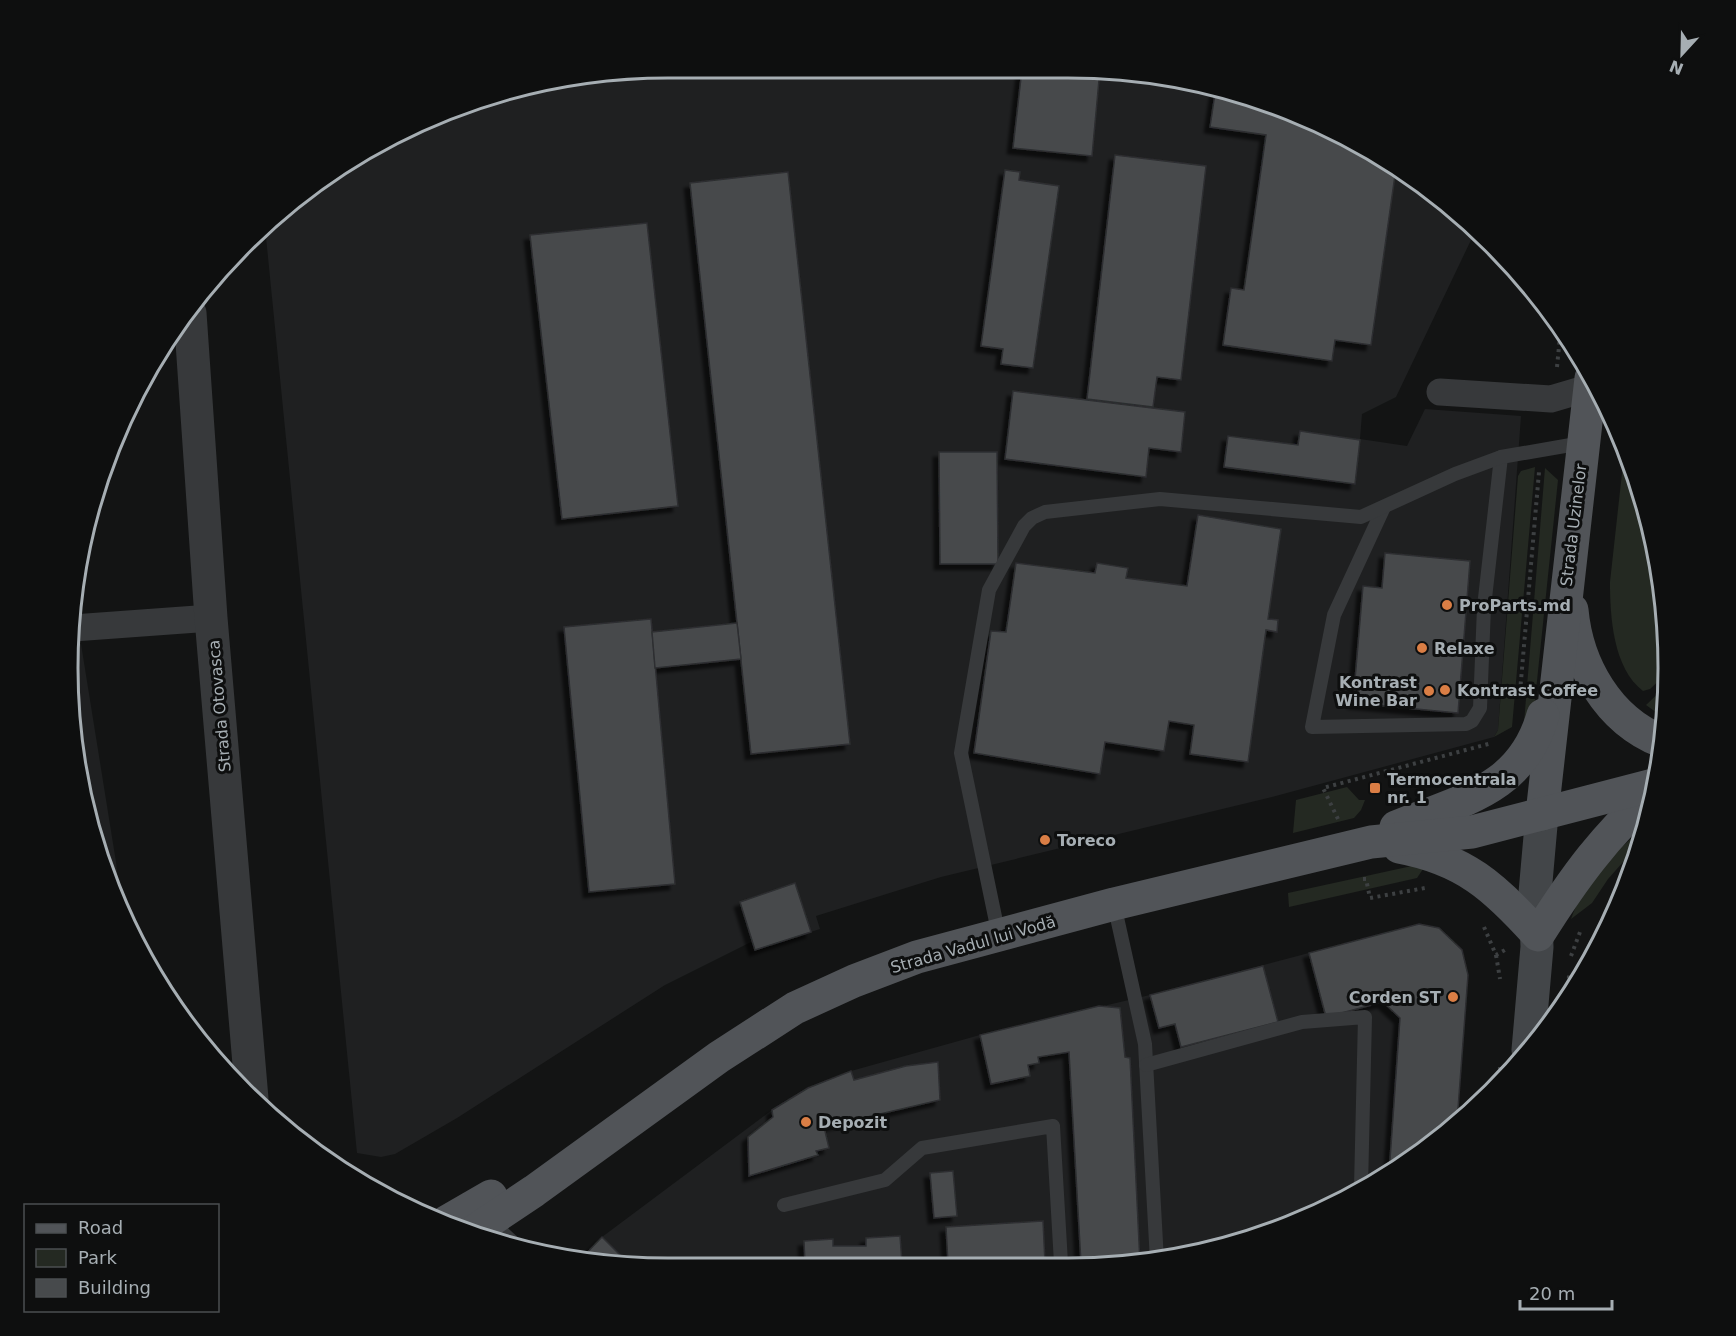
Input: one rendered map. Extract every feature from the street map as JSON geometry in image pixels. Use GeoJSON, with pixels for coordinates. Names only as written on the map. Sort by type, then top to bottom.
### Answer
{"type":"FeatureCollection","features":[{"type":"Feature","properties":{"kind":"main road","name":"Strada Uzinelor"},"geometry":{"type":"LineString","coordinates":[[1542,814],[1582,443],[1596,414],[1596,404]]}},
{"type":"Feature","properties":{"kind":"main road"},"geometry":{"type":"LineString","coordinates":[[1568,566],[1573,620],[1580,648],[1598,688],[1628,724],[1654,737]]}},
{"type":"Feature","properties":{"kind":"main road"},"geometry":{"type":"LineString","coordinates":[[1360,845],[1481,794],[1500,782],[1521,761],[1539,730],[1558,664]]}},
{"type":"Feature","properties":{"kind":"main road","name":"Strada Vadul lui Vodă"},"geometry":{"type":"LineString","coordinates":[[480,1227],[654,1103],[795,1008],[854,981],[917,957],[1114,904],[1360,845],[1472,832],[1646,787]]}},
{"type":"Feature","properties":{"kind":"main road"},"geometry":{"type":"LineString","coordinates":[[1526,940],[1594,852],[1642,803]]}},
{"type":"Feature","properties":{"kind":"main road"},"geometry":{"type":"LineString","coordinates":[[1528,1037],[1526,940],[1534,893],[1542,814]]}},
{"type":"Feature","properties":{"kind":"main road"},"geometry":{"type":"LineString","coordinates":[[1360,845],[1427,852],[1464,867],[1488,883],[1509,903],[1526,940]]}},
{"type":"Feature","properties":{"kind":"main road"},"geometry":{"type":"LineString","coordinates":[[453,1217],[568,1148],[654,1103]]}},
{"type":"Feature","properties":{"kind":"street","name":"Strada Otovasca"},"geometry":{"type":"LineString","coordinates":[[191,322],[211,618],[251,1085]]}},
{"type":"Feature","properties":{"kind":"street"},"geometry":{"type":"LineString","coordinates":[[1440,392],[1551,399],[1588,391]]}},
{"type":"Feature","properties":{"kind":"street"},"geometry":{"type":"LineString","coordinates":[[79,628],[211,618]]}},
{"type":"Feature","properties":{"kind":"lane"},"geometry":{"type":"LineString","coordinates":[[999,936],[961,753],[985,603],[989,590],[1024,526],[1032,518],[1045,512],[1160,499],[1361,517],[1455,474],[1501,457],[1582,443]]}},
{"type":"Feature","properties":{"kind":"lane"},"geometry":{"type":"LineString","coordinates":[[1384,507],[1334,615],[1312,727],[1466,724],[1472,721],[1480,708],[1484,607],[1501,457]]}},
{"type":"Feature","properties":{"kind":"lane"},"geometry":{"type":"LineString","coordinates":[[1114,904],[1145,1044],[1156,1251]]}},
{"type":"Feature","properties":{"kind":"lane"},"geometry":{"type":"LineString","coordinates":[[1146,1065],[1302,1022],[1365,1017],[1361,1180]]}},
{"type":"Feature","properties":{"kind":"lane"},"geometry":{"type":"LineString","coordinates":[[784,1204],[885,1180],[922,1148],[1053,1126],[1060,1258]]}},
{"type":"Feature","properties":{"kind":"path"},"geometry":{"type":"LineString","coordinates":[[1556,370],[1559,341]]}},
{"type":"Feature","properties":{"kind":"path"},"geometry":{"type":"LineString","coordinates":[[1356,880],[1366,879],[1370,898],[1433,887]]}},
{"type":"Feature","properties":{"kind":"path"},"geometry":{"type":"LineString","coordinates":[[1483,924],[1496,955],[1526,940]]}},
{"type":"Feature","properties":{"kind":"path"},"geometry":{"type":"LineString","coordinates":[[1570,962],[1571,952],[1583,926]]}},
{"type":"Feature","properties":{"kind":"path"},"geometry":{"type":"LineString","coordinates":[[1569,979],[1570,971]]}},
{"type":"Feature","properties":{"kind":"shaded area"},"geometry":{"type":"Polygon","coordinates":[[[668,78],[1068,78],[1107,79],[1183,89],[1258,109],[1294,123],[1363,157],[1396,177],[1472,238],[1396,397],[1362,414],[1360,439],[1407,446],[1425,409],[1521,416],[1498,730],[1494,737],[1272,797],[941,877],[816,916],[820,929],[755,950],[753,941],[665,985],[457,1118],[395,1154],[381,1157],[357,1153],[266,237],[279,224],[340,177],[407,139],[478,109],[553,89],[629,79],[668,78]]]}},
{"type":"Feature","properties":{"kind":"shaded area"},"geometry":{"type":"Polygon","coordinates":[[[79,644],[81,644],[118,881],[98,821],[89,783],[79,707],[79,644]]]}},
{"type":"Feature","properties":{"kind":"shaded area"},"geometry":{"type":"Polygon","coordinates":[[[1419,924],[1439,928],[1462,950],[1457,1112],[1396,1159],[1329,1197],[1258,1227],[1183,1247],[1107,1257],[1068,1258],[668,1258],[587,1252],[602,1237],[772,1110],[808,1088],[851,1071],[980,1035],[1150,995],[1419,924]]]}},
{"type":"Feature","properties":{"kind":"green space"},"geometry":{"type":"Polygon","coordinates":[[[1535,467],[1512,727],[1494,737],[1498,730],[1518,476],[1521,471],[1535,467]]]}},
{"type":"Feature","properties":{"kind":"green space"},"geometry":{"type":"Polygon","coordinates":[[[1623,467],[1638,515],[1653,591],[1657,629],[1658,682],[1650,689],[1643,691],[1633,681],[1619,656],[1611,611],[1610,582],[1623,467]]]}},
{"type":"Feature","properties":{"kind":"green space"},"geometry":{"type":"Polygon","coordinates":[[[1545,468],[1558,480],[1535,700],[1532,719],[1523,735],[1545,468]]]}},
{"type":"Feature","properties":{"kind":"green space"},"geometry":{"type":"Polygon","coordinates":[[[1657,694],[1656,713],[1646,705],[1657,694]]]}},
{"type":"Feature","properties":{"kind":"green space"},"geometry":{"type":"Polygon","coordinates":[[[1347,787],[1359,800],[1365,800],[1361,810],[1354,818],[1293,833],[1296,800],[1347,787]]]}},
{"type":"Feature","properties":{"kind":"green space"},"geometry":{"type":"Polygon","coordinates":[[[1633,838],[1627,857],[1608,879],[1592,903],[1571,919],[1592,881],[1621,847],[1633,838]]]}},
{"type":"Feature","properties":{"kind":"green space"},"geometry":{"type":"Polygon","coordinates":[[[1421,864],[1423,869],[1417,878],[1289,907],[1288,893],[1421,864]]]}},
{"type":"Feature","properties":{"kind":"building"},"geometry":{"type":"Polygon","coordinates":[[[1021,78],[1099,79],[1092,156],[1013,148],[1021,78]]]}},
{"type":"Feature","properties":{"kind":"building"},"geometry":{"type":"Polygon","coordinates":[[[1215,96],[1258,109],[1294,123],[1329,139],[1395,176],[1371,345],[1335,340],[1332,361],[1223,345],[1231,288],[1244,290],[1266,135],[1210,127],[1215,96]]]}},
{"type":"Feature","properties":{"kind":"building"},"geometry":{"type":"Polygon","coordinates":[[[1115,155],[1206,166],[1181,380],[1157,377],[1153,407],[1087,399],[1115,155]]]}},
{"type":"Feature","properties":{"kind":"building"},"geometry":{"type":"Polygon","coordinates":[[[1005,170],[1020,172],[1019,180],[1059,186],[1033,368],[1001,364],[1003,349],[981,346],[1005,170]]]}},
{"type":"Feature","properties":{"kind":"building"},"geometry":{"type":"Polygon","coordinates":[[[788,172],[850,744],[751,754],[690,183],[788,172]]]}},
{"type":"Feature","properties":{"kind":"building"},"geometry":{"type":"Polygon","coordinates":[[[647,223],[678,506],[562,519],[530,235],[647,223]]]}},
{"type":"Feature","properties":{"kind":"building"},"geometry":{"type":"Polygon","coordinates":[[[1013,391],[1185,412],[1181,452],[1149,448],[1146,477],[1005,459],[1013,391]]]}},
{"type":"Feature","properties":{"kind":"building"},"geometry":{"type":"Polygon","coordinates":[[[1300,431],[1360,440],[1355,484],[1224,467],[1228,436],[1298,445],[1300,431]]]}},
{"type":"Feature","properties":{"kind":"building"},"geometry":{"type":"Polygon","coordinates":[[[939,452],[997,452],[998,564],[940,564],[939,452]]]}},
{"type":"Feature","properties":{"kind":"building"},"geometry":{"type":"Polygon","coordinates":[[[1198,515],[1281,529],[1268,619],[1278,620],[1277,632],[1266,630],[1248,762],[1190,754],[1194,725],[1169,721],[1164,751],[1105,742],[1100,774],[974,753],[991,631],[1006,632],[1016,563],[1095,573],[1097,563],[1128,568],[1126,578],[1187,586],[1198,515]]]}},
{"type":"Feature","properties":{"kind":"building"},"geometry":{"type":"Polygon","coordinates":[[[1385,553],[1470,561],[1458,713],[1353,703],[1363,586],[1382,588],[1385,553]]]}},
{"type":"Feature","properties":{"kind":"building"},"geometry":{"type":"Polygon","coordinates":[[[651,619],[675,884],[589,892],[564,627],[651,619]]]}},
{"type":"Feature","properties":{"kind":"building"},"geometry":{"type":"Polygon","coordinates":[[[737,623],[741,659],[655,668],[652,632],[737,623]]]}},
{"type":"Feature","properties":{"kind":"building"},"geometry":{"type":"Polygon","coordinates":[[[795,883],[811,932],[755,950],[740,902],[795,883]]]}},
{"type":"Feature","properties":{"kind":"building"},"geometry":{"type":"Polygon","coordinates":[[[1419,924],[1439,928],[1462,950],[1468,975],[1458,1111],[1390,1163],[1400,1018],[1383,1002],[1326,1017],[1309,953],[1419,924]]]}},
{"type":"Feature","properties":{"kind":"building"},"geometry":{"type":"Polygon","coordinates":[[[1263,966],[1278,1022],[1181,1047],[1175,1024],[1159,1028],[1150,995],[1263,966]]]}},
{"type":"Feature","properties":{"kind":"building"},"geometry":{"type":"Polygon","coordinates":[[[1099,1006],[1120,1008],[1125,1057],[1130,1058],[1140,1254],[1081,1258],[1069,1052],[1038,1057],[1039,1063],[1028,1065],[1030,1076],[991,1084],[980,1035],[1099,1006]]]}},
{"type":"Feature","properties":{"kind":"building","name":"Depozit"},"geometry":{"type":"Polygon","coordinates":[[[938,1062],[940,1100],[824,1127],[829,1148],[816,1151],[818,1155],[749,1176],[748,1137],[773,1117],[772,1110],[808,1088],[851,1071],[854,1080],[906,1066],[938,1062]]]}},
{"type":"Feature","properties":{"kind":"building"},"geometry":{"type":"Polygon","coordinates":[[[953,1171],[957,1216],[934,1218],[930,1173],[953,1171]]]}},
{"type":"Feature","properties":{"kind":"building"},"geometry":{"type":"Polygon","coordinates":[[[1043,1221],[1045,1258],[948,1258],[946,1227],[1043,1221]]]}},
{"type":"Feature","properties":{"kind":"building"},"geometry":{"type":"Polygon","coordinates":[[[900,1236],[902,1258],[805,1258],[804,1241],[833,1239],[833,1246],[866,1246],[866,1238],[900,1236]]]}},
{"type":"Feature","properties":{"kind":"building"},"geometry":{"type":"Polygon","coordinates":[[[602,1237],[621,1256],[591,1253],[587,1252],[602,1237]]]}},
{"type":"Feature","properties":{"kind":"place","name":"ProParts.md"},"geometry":{"type":"Point","coordinates":[1447,605]}},
{"type":"Feature","properties":{"kind":"place","name":"Relaxe"},"geometry":{"type":"Point","coordinates":[1422,648]}},
{"type":"Feature","properties":{"kind":"place","name":"Kontrast Coffee"},"geometry":{"type":"Point","coordinates":[1445,690]}},
{"type":"Feature","properties":{"kind":"place","name":"Kontrast Wine Bar"},"geometry":{"type":"Point","coordinates":[1429,691]}},
{"type":"Feature","properties":{"kind":"place","name":"Termocentrala nr. 1"},"geometry":{"type":"Point","coordinates":[1375,788]}},
{"type":"Feature","properties":{"kind":"place","name":"Toreco"},"geometry":{"type":"Point","coordinates":[1045,840]}},
{"type":"Feature","properties":{"kind":"place","name":"Corden ST"},"geometry":{"type":"Point","coordinates":[1453,997]}},
{"type":"Feature","properties":{"kind":"place","name":"Depozit"},"geometry":{"type":"Point","coordinates":[806,1122]}}]}
